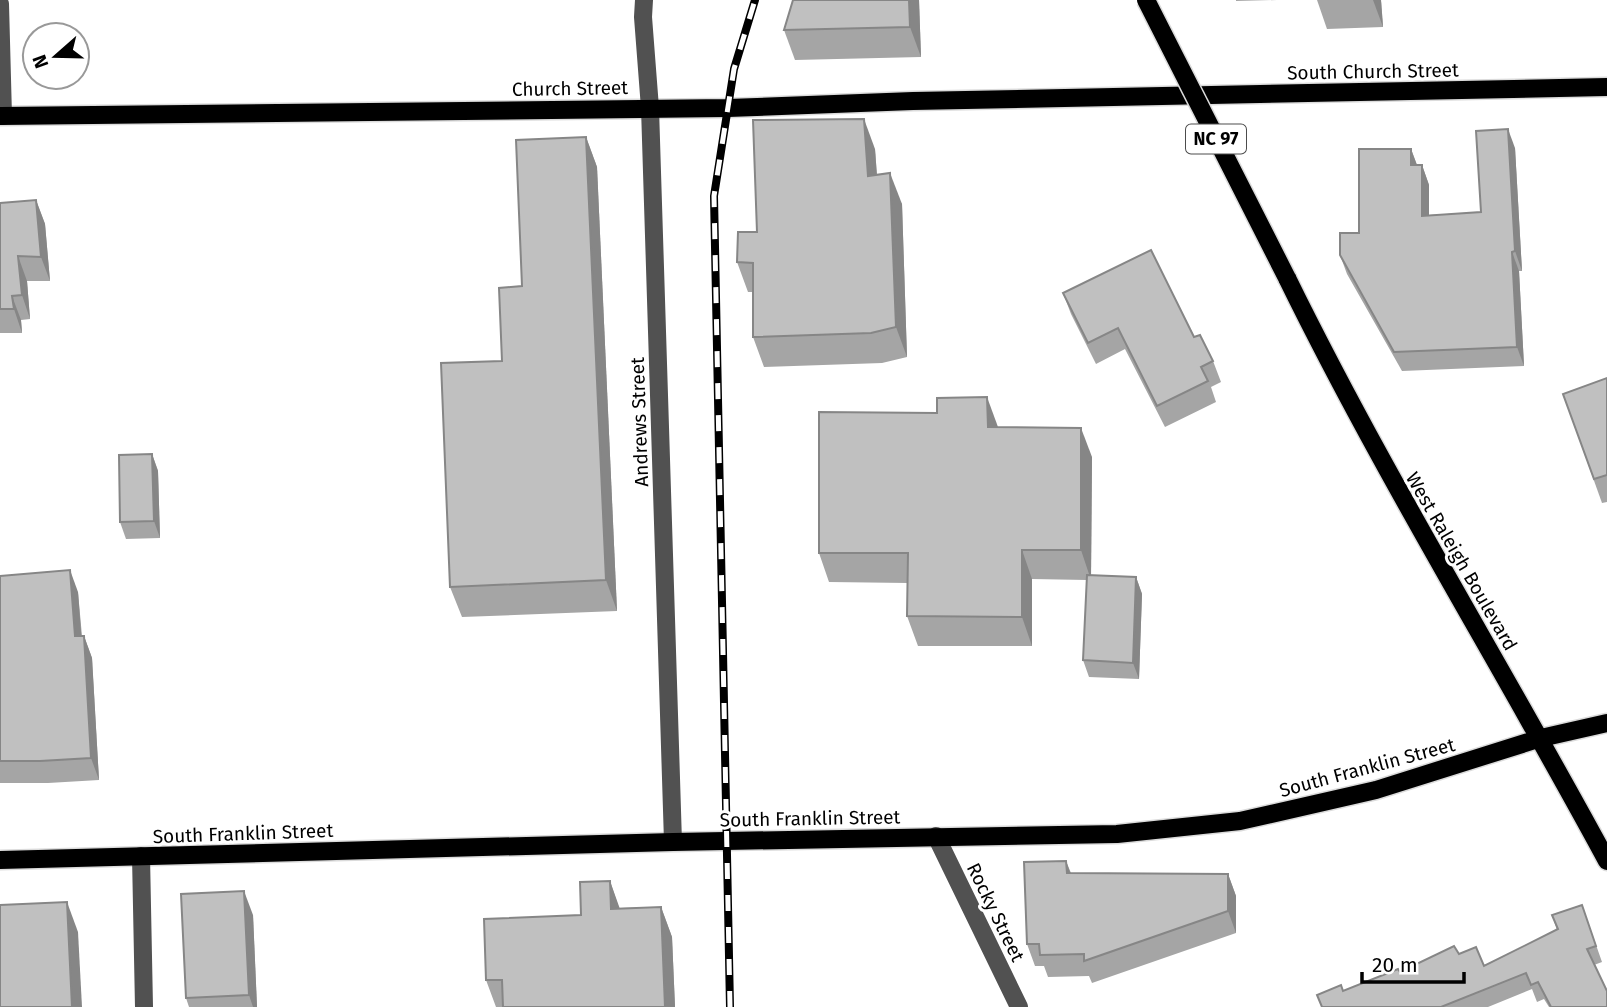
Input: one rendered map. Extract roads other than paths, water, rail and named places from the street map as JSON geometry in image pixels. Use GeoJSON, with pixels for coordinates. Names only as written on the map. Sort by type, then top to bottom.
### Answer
{"type":"FeatureCollection","features":[{"type":"Feature","properties":{"kind":"main road","name":"West Raleigh Boulevard"},"geometry":{"type":"LineString","coordinates":[[1146,0],[1323,352],[1410,514],[1541,738],[1607,861]]}},
{"type":"Feature","properties":{"kind":"main road","name":"South Church Street"},"geometry":{"type":"LineString","coordinates":[[1140,97],[1607,87]]}},
{"type":"Feature","properties":{"kind":"main road","name":"Church Street"},"geometry":{"type":"LineString","coordinates":[[1,116],[728,108],[1140,97]]}},
{"type":"Feature","properties":{"kind":"main road","name":"South Franklin Street"},"geometry":{"type":"LineString","coordinates":[[0,860],[673,842],[1117,834],[1240,821],[1376,790],[1541,738],[1607,723]]}},
{"type":"Feature","properties":{"kind":"street","name":"Andrews Street"},"geometry":{"type":"LineString","coordinates":[[644,0],[650,108],[673,842]]}},
{"type":"Feature","properties":{"kind":"street"},"geometry":{"type":"LineString","coordinates":[[0,4],[1,116]]}},
{"type":"Feature","properties":{"kind":"street","name":"Rocky Street"},"geometry":{"type":"LineString","coordinates":[[936,836],[1019,1007]]}},
{"type":"Feature","properties":{"kind":"street"},"geometry":{"type":"LineString","coordinates":[[141,856],[144,1007]]}},
{"type":"Feature","properties":{"kind":"railway"},"geometry":{"type":"LineString","coordinates":[[730,1007],[714,196],[734,69],[755,0]]}}]}
